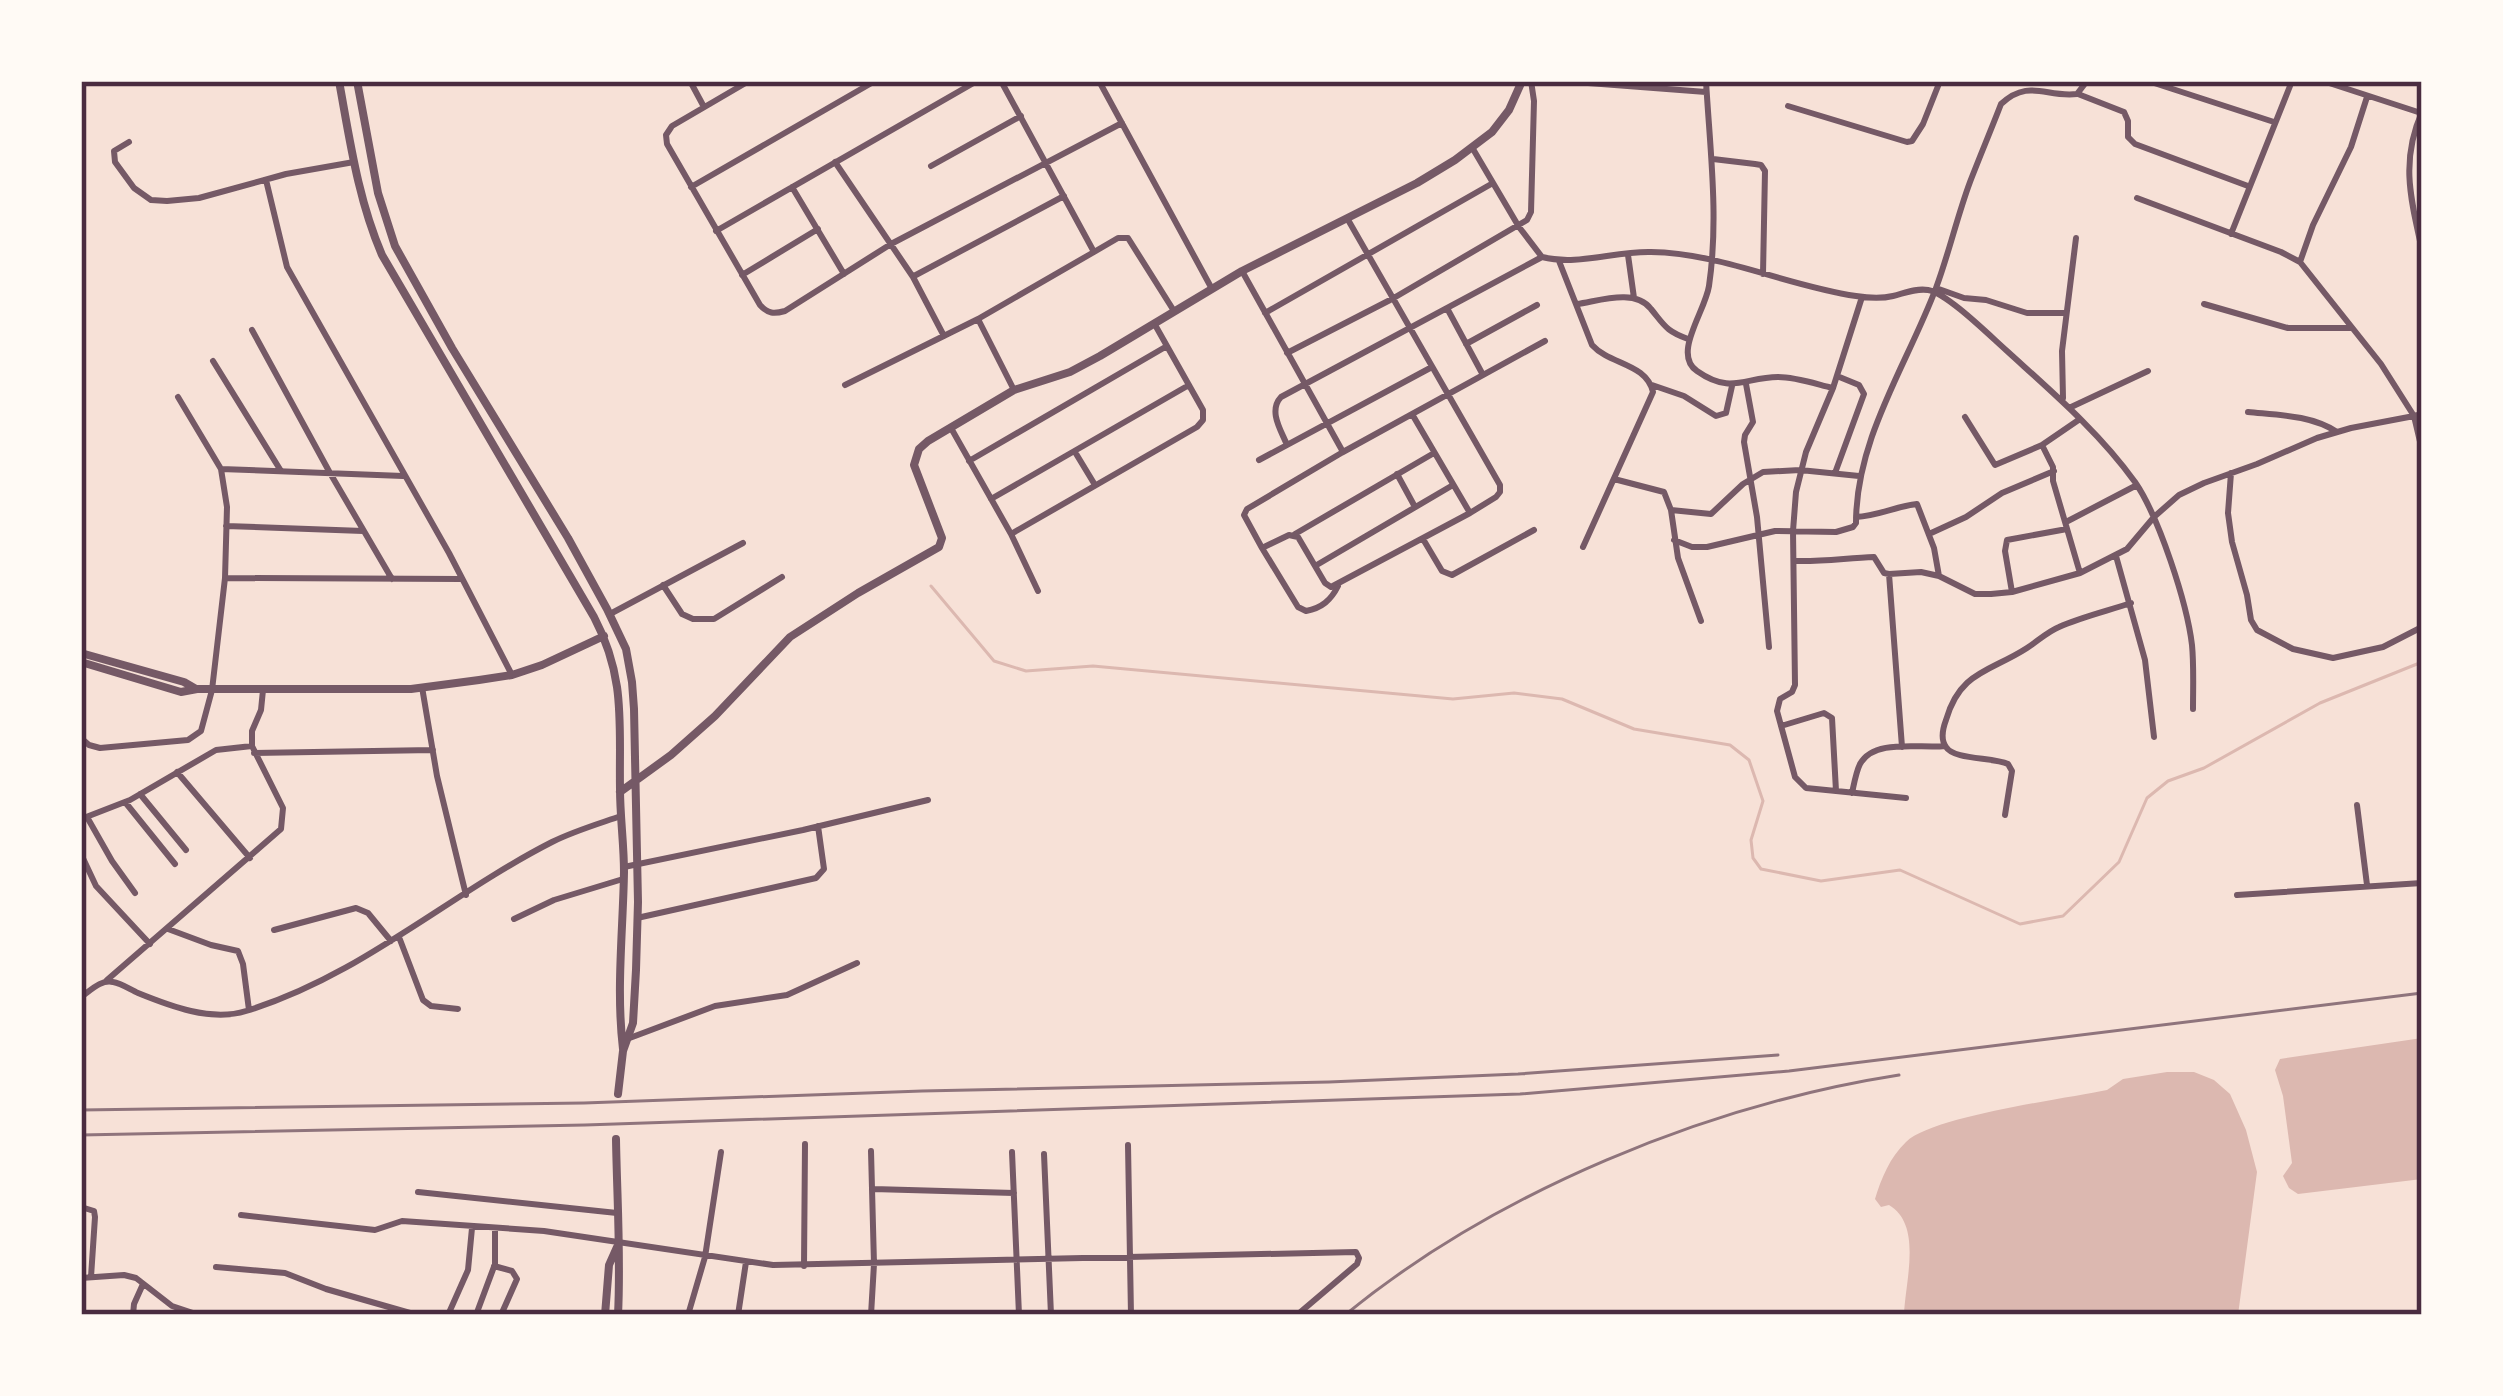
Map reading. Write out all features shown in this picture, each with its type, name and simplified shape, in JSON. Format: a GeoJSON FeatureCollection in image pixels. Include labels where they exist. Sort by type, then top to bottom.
{"type":"FeatureCollection","features":[{"type":"Feature","properties":{"kind":"street"},"geometry":{"type":"LineString","coordinates":[[339,81],[354,162],[382,255],[604,636],[615,664],[624,867],[623,1051]]}},
{"type":"Feature","properties":{"kind":"street"},"geometry":{"type":"LineString","coordinates":[[357,81],[378,193],[395,246],[568,538],[626,649],[632,682],[637,918],[633,1023],[623,1051],[618,1094]]}},
{"type":"Feature","properties":{"kind":"street"},"geometry":{"type":"LineString","coordinates":[[690,81],[704,107]]}},
{"type":"Feature","properties":{"kind":"street"},"geometry":{"type":"LineString","coordinates":[[749,81],[672,126],[666,135],[671,153],[760,305],[775,314],[891,244],[1121,123]]}},
{"type":"Feature","properties":{"kind":"street"},"geometry":{"type":"LineString","coordinates":[[691,187],[875,81]]}},
{"type":"Feature","properties":{"kind":"street"},"geometry":{"type":"LineString","coordinates":[[716,231],[976,81]]}},
{"type":"Feature","properties":{"kind":"street"},"geometry":{"type":"LineString","coordinates":[[1000,81],[1094,252]]}},
{"type":"Feature","properties":{"kind":"street"},"geometry":{"type":"LineString","coordinates":[[1099,81],[1212,289]]}},
{"type":"Feature","properties":{"kind":"street"},"geometry":{"type":"LineString","coordinates":[[620,792],[686,742],[790,638],[939,547],[942,538],[914,465],[919,449],[1014,389],[1070,372],[1242,272],[1417,183],[1492,132],[1526,81]]}},
{"type":"Feature","properties":{"kind":"street"},"geometry":{"type":"LineString","coordinates":[[1287,353],[1519,227],[1531,212],[1534,101],[1526,81]]}},
{"type":"Feature","properties":{"kind":"street"},"geometry":{"type":"LineString","coordinates":[[1562,81],[1706,92]]}},
{"type":"Feature","properties":{"kind":"street"},"geometry":{"type":"LineString","coordinates":[[1706,81],[1713,159],[1712,261],[1707,301],[1686,352],[1692,368],[1732,385],[1778,377],[1833,388]]}},
{"type":"Feature","properties":{"kind":"street"},"geometry":{"type":"LineString","coordinates":[[1788,106],[1912,142],[1940,81]]}},
{"type":"Feature","properties":{"kind":"street"},"geometry":{"type":"LineString","coordinates":[[2016,81],[2025,89]]}},
{"type":"Feature","properties":{"kind":"street"},"geometry":{"type":"LineString","coordinates":[[2077,94],[2087,81]]}},
{"type":"Feature","properties":{"kind":"street"},"geometry":{"type":"LineString","coordinates":[[2148,81],[2274,122]]}},
{"type":"Feature","properties":{"kind":"street"},"geometry":{"type":"LineString","coordinates":[[2231,234],[2292,81]]}},
{"type":"Feature","properties":{"kind":"street"},"geometry":{"type":"LineString","coordinates":[[2323,81],[2421,112],[2408,159],[2410,196],[2422,250]]}},
{"type":"Feature","properties":{"kind":"street"},"geometry":{"type":"LineString","coordinates":[[1674,540],[1706,547],[1759,534],[1846,531],[1856,523],[1859,476],[1936,290],[2001,104],[2010,95],[2025,89],[2077,94],[2124,112],[2132,142],[2248,186]]}},
{"type":"Feature","properties":{"kind":"street"},"geometry":{"type":"LineString","coordinates":[[2300,262],[2351,147],[2367,97]]}},
{"type":"Feature","properties":{"kind":"street"},"geometry":{"type":"LineString","coordinates":[[931,166],[1021,116]]}},
{"type":"Feature","properties":{"kind":"street"},"geometry":{"type":"LineString","coordinates":[[130,142],[114,151],[115,163],[134,188],[152,200],[186,200],[310,168],[354,162]]}},
{"type":"Feature","properties":{"kind":"street"},"geometry":{"type":"LineString","coordinates":[[1473,149],[1542,257],[1559,261],[1678,254],[1862,297],[1936,290],[2027,313],[2066,313]]}},
{"type":"Feature","properties":{"kind":"street"},"geometry":{"type":"LineString","coordinates":[[1713,159],[1761,165],[1765,171],[1763,274]]}},
{"type":"Feature","properties":{"kind":"street"},"geometry":{"type":"LineString","coordinates":[[836,162],[913,277],[944,336]]}},
{"type":"Feature","properties":{"kind":"street"},"geometry":{"type":"LineString","coordinates":[[266,180],[287,267],[512,675]]}},
{"type":"Feature","properties":{"kind":"street"},"geometry":{"type":"LineString","coordinates":[[1265,313],[1493,183]]}},
{"type":"Feature","properties":{"kind":"street"},"geometry":{"type":"LineString","coordinates":[[792,187],[844,274]]}},
{"type":"Feature","properties":{"kind":"street"},"geometry":{"type":"LineString","coordinates":[[913,277],[1064,196]]}},
{"type":"Feature","properties":{"kind":"street"},"geometry":{"type":"LineString","coordinates":[[2137,198],[2300,262],[2418,415],[2422,450]]}},
{"type":"Feature","properties":{"kind":"street"},"geometry":{"type":"LineString","coordinates":[[1294,534],[1325,584],[1338,586],[1501,491],[1348,218]]}},
{"type":"Feature","properties":{"kind":"street"},"geometry":{"type":"LineString","coordinates":[[742,275],[818,229]]}},
{"type":"Feature","properties":{"kind":"street"},"geometry":{"type":"LineString","coordinates":[[845,386],[978,319],[1118,238],[1128,238],[1174,311]]}},
{"type":"Feature","properties":{"kind":"street"},"geometry":{"type":"LineString","coordinates":[[2066,405],[2062,351],[2077,238]]}},
{"type":"Feature","properties":{"kind":"street"},"geometry":{"type":"LineString","coordinates":[[1628,254],[1634,298]]}},
{"type":"Feature","properties":{"kind":"street"},"geometry":{"type":"LineString","coordinates":[[1287,445],[1276,418],[1276,402],[1542,257]]}},
{"type":"Feature","properties":{"kind":"street"},"geometry":{"type":"LineString","coordinates":[[1559,261],[1596,351],[1648,379],[1653,392],[1583,548]]}},
{"type":"Feature","properties":{"kind":"street"},"geometry":{"type":"LineString","coordinates":[[1242,272],[1343,452]]}},
{"type":"Feature","properties":{"kind":"street"},"geometry":{"type":"LineString","coordinates":[[1936,290],[2066,405],[2137,485],[2154,517],[2187,618],[2193,709]]}},
{"type":"Feature","properties":{"kind":"street"},"geometry":{"type":"LineString","coordinates":[[1862,297],[1800,470],[1793,531],[1796,685],[1777,704],[1799,784],[1906,797]]}},
{"type":"Feature","properties":{"kind":"street"},"geometry":{"type":"LineString","coordinates":[[1577,304],[1641,300],[1664,328],[1689,339]]}},
{"type":"Feature","properties":{"kind":"street"},"geometry":{"type":"LineString","coordinates":[[2204,304],[2288,328],[2350,328]]}},
{"type":"Feature","properties":{"kind":"street"},"geometry":{"type":"LineString","coordinates":[[1466,344],[1537,305]]}},
{"type":"Feature","properties":{"kind":"street"},"geometry":{"type":"LineString","coordinates":[[1448,310],[1483,375]]}},
{"type":"Feature","properties":{"kind":"street"},"geometry":{"type":"LineString","coordinates":[[978,319],[1014,389]]}},
{"type":"Feature","properties":{"kind":"street"},"geometry":{"type":"LineString","coordinates":[[1010,534],[1203,420],[1203,410],[1154,323]]}},
{"type":"Feature","properties":{"kind":"street"},"geometry":{"type":"LineString","coordinates":[[252,329],[392,579]]}},
{"type":"Feature","properties":{"kind":"street"},"geometry":{"type":"LineString","coordinates":[[1338,586],[1323,604],[1306,611],[1298,607],[1244,520],[1247,508],[1545,341]]}},
{"type":"Feature","properties":{"kind":"street"},"geometry":{"type":"LineString","coordinates":[[969,461],[1167,346]]}},
{"type":"Feature","properties":{"kind":"street"},"geometry":{"type":"LineString","coordinates":[[213,361],[281,472]]}},
{"type":"Feature","properties":{"kind":"street"},"geometry":{"type":"LineString","coordinates":[[1259,460],[1432,368]]}},
{"type":"Feature","properties":{"kind":"street"},"geometry":{"type":"LineString","coordinates":[[2066,405],[2148,371]]}},
{"type":"Feature","properties":{"kind":"street"},"geometry":{"type":"LineString","coordinates":[[1835,473],[1864,394],[1858,385],[1837,376]]}},
{"type":"Feature","properties":{"kind":"street"},"geometry":{"type":"LineString","coordinates":[[1747,384],[1753,422],[1744,442],[1759,534],[1769,647]]}},
{"type":"Feature","properties":{"kind":"street"},"geometry":{"type":"LineString","coordinates":[[991,499],[1189,385]]}},
{"type":"Feature","properties":{"kind":"street"},"geometry":{"type":"LineString","coordinates":[[1652,385],[1684,396],[1716,416],[1726,412],[1732,385]]}},
{"type":"Feature","properties":{"kind":"street"},"geometry":{"type":"LineString","coordinates":[[81,738],[100,748],[196,737],[204,722],[225,578],[225,487],[221,469],[178,397]]}},
{"type":"Feature","properties":{"kind":"street"},"geometry":{"type":"LineString","coordinates":[[2248,412],[2302,418],[2337,432]]}},
{"type":"Feature","properties":{"kind":"street"},"geometry":{"type":"LineString","coordinates":[[1412,414],[1469,513]]}},
{"type":"Feature","properties":{"kind":"street"},"geometry":{"type":"LineString","coordinates":[[1794,561],[1874,556],[1884,573],[1922,572],[1976,594],[2012,592],[2080,573],[2116,556],[2179,495],[2337,432],[2418,415]]}},
{"type":"Feature","properties":{"kind":"street"},"geometry":{"type":"LineString","coordinates":[[1964,417],[1995,465],[2042,445],[2080,419]]}},
{"type":"Feature","properties":{"kind":"street"},"geometry":{"type":"LineString","coordinates":[[485,432],[498,425]]}},
{"type":"Feature","properties":{"kind":"street"},"geometry":{"type":"LineString","coordinates":[[951,428],[1038,591]]}},
{"type":"Feature","properties":{"kind":"street"},"geometry":{"type":"LineString","coordinates":[[2042,445],[2054,471],[2080,573]]}},
{"type":"Feature","properties":{"kind":"street"},"geometry":{"type":"LineString","coordinates":[[1074,451],[1095,485]]}},
{"type":"Feature","properties":{"kind":"street"},"geometry":{"type":"LineString","coordinates":[[1262,548],[1434,453]]}},
{"type":"Feature","properties":{"kind":"street"},"geometry":{"type":"LineString","coordinates":[[221,469],[404,476]]}},
{"type":"Feature","properties":{"kind":"street"},"geometry":{"type":"LineString","coordinates":[[1671,510],[1711,514],[1749,478],[1763,472],[1780,469],[1859,476]]}},
{"type":"Feature","properties":{"kind":"street"},"geometry":{"type":"LineString","coordinates":[[1929,534],[2002,493],[2054,471]]}},
{"type":"Feature","properties":{"kind":"street"},"geometry":{"type":"LineString","coordinates":[[2231,473],[2232,542],[2257,630],[2293,649],[2333,658],[2383,647],[2422,627]]}},
{"type":"Feature","properties":{"kind":"street"},"geometry":{"type":"LineString","coordinates":[[1397,474],[1415,507]]}},
{"type":"Feature","properties":{"kind":"street"},"geometry":{"type":"LineString","coordinates":[[1614,479],[1664,491],[1685,581],[1701,621]]}},
{"type":"Feature","properties":{"kind":"street"},"geometry":{"type":"LineString","coordinates":[[1315,566],[1453,484]]}},
{"type":"Feature","properties":{"kind":"street"},"geometry":{"type":"LineString","coordinates":[[2012,592],[2007,540],[2066,525],[2137,485]]}},
{"type":"Feature","properties":{"kind":"street"},"geometry":{"type":"LineString","coordinates":[[1856,517],[1917,504],[1939,576]]}},
{"type":"Feature","properties":{"kind":"street"},"geometry":{"type":"LineString","coordinates":[[226,526],[363,531]]}},
{"type":"Feature","properties":{"kind":"street"},"geometry":{"type":"LineString","coordinates":[[1423,539],[1442,572],[1453,575],[1534,530]]}},
{"type":"Feature","properties":{"kind":"street"},"geometry":{"type":"LineString","coordinates":[[610,614],[742,543]]}},
{"type":"Feature","properties":{"kind":"street"},"geometry":{"type":"LineString","coordinates":[[2116,556],[2145,660],[2154,737]]}},
{"type":"Feature","properties":{"kind":"street"},"geometry":{"type":"LineString","coordinates":[[1889,574],[1902,747]]}},
{"type":"Feature","properties":{"kind":"street"},"geometry":{"type":"LineString","coordinates":[[663,585],[682,614],[706,621],[782,577]]}},
{"type":"Feature","properties":{"kind":"street"},"geometry":{"type":"LineString","coordinates":[[225,578],[462,579]]}},
{"type":"Feature","properties":{"kind":"street"},"geometry":{"type":"LineString","coordinates":[[2005,814],[2012,771],[2008,764],[1959,755],[1945,746],[1943,727],[1957,692],[1969,679],[2061,626],[2131,604]]}},
{"type":"Feature","properties":{"kind":"street"},"geometry":{"type":"LineString","coordinates":[[81,658],[182,692],[422,687],[512,675],[604,636]]}},
{"type":"Feature","properties":{"kind":"street"},"geometry":{"type":"LineString","coordinates":[[422,687],[466,895]]}},
{"type":"Feature","properties":{"kind":"street"},"geometry":{"type":"LineString","coordinates":[[81,997],[168,929],[281,829],[284,819],[279,797],[253,750],[252,731],[263,690]]}},
{"type":"Feature","properties":{"kind":"street"},"geometry":{"type":"LineString","coordinates":[[1780,726],[1824,713],[1832,718],[1836,791]]}},
{"type":"Feature","properties":{"kind":"street"},"geometry":{"type":"LineString","coordinates":[[1852,793],[1863,759],[1882,748],[1945,746]]}},
{"type":"Feature","properties":{"kind":"street"},"geometry":{"type":"LineString","coordinates":[[135,893],[84,818],[140,794],[215,750],[433,750]]}},
{"type":"Feature","properties":{"kind":"street"},"geometry":{"type":"LineString","coordinates":[[177,772],[250,858]]}},
{"type":"Feature","properties":{"kind":"street"},"geometry":{"type":"LineString","coordinates":[[140,794],[186,850]]}},
{"type":"Feature","properties":{"kind":"street"},"geometry":{"type":"LineString","coordinates":[[624,867],[928,800]]}},
{"type":"Feature","properties":{"kind":"street"},"geometry":{"type":"LineString","coordinates":[[124,802],[175,865]]}},
{"type":"Feature","properties":{"kind":"street"},"geometry":{"type":"LineString","coordinates":[[2357,805],[2367,886]]}},
{"type":"Feature","properties":{"kind":"street"},"geometry":{"type":"LineString","coordinates":[[106,981],[199,1012],[249,1010],[301,989],[395,939],[552,842],[621,816]]}},
{"type":"Feature","properties":{"kind":"street"},"geometry":{"type":"LineString","coordinates":[[637,918],[816,878],[824,869],[818,826]]}},
{"type":"Feature","properties":{"kind":"street"},"geometry":{"type":"LineString","coordinates":[[81,854],[96,886],[149,944]]}},
{"type":"Feature","properties":{"kind":"street"},"geometry":{"type":"LineString","coordinates":[[514,919],[554,900],[623,879]]}},
{"type":"Feature","properties":{"kind":"street"},"geometry":{"type":"LineString","coordinates":[[2237,895],[2422,883]]}},
{"type":"Feature","properties":{"kind":"street"},"geometry":{"type":"LineString","coordinates":[[274,930],[356,908],[368,913],[395,939],[427,1005],[458,1009]]}},
{"type":"Feature","properties":{"kind":"street"},"geometry":{"type":"LineString","coordinates":[[168,929],[238,951],[249,1010]]}},
{"type":"Feature","properties":{"kind":"street"},"geometry":{"type":"LineString","coordinates":[[627,1039],[715,1006],[787,995],[857,963]]}},
{"type":"Feature","properties":{"kind":"street"},"geometry":{"type":"LineString","coordinates":[[616,1139],[618,1315]]}},
{"type":"Feature","properties":{"kind":"street"},"geometry":{"type":"LineString","coordinates":[[804,1266],[805,1144]]}},
{"type":"Feature","properties":{"kind":"street"},"geometry":{"type":"LineString","coordinates":[[1128,1145],[1131,1315]]}},
{"type":"Feature","properties":{"kind":"street"},"geometry":{"type":"LineString","coordinates":[[871,1151],[871,1315]]}},
{"type":"Feature","properties":{"kind":"street"},"geometry":{"type":"LineString","coordinates":[[688,1315],[705,1257],[721,1152]]}},
{"type":"Feature","properties":{"kind":"street"},"geometry":{"type":"LineString","coordinates":[[1012,1152],[1019,1315]]}},
{"type":"Feature","properties":{"kind":"street"},"geometry":{"type":"LineString","coordinates":[[1044,1154],[1051,1315]]}},
{"type":"Feature","properties":{"kind":"street"},"geometry":{"type":"LineString","coordinates":[[872,1189],[1013,1193]]}},
{"type":"Feature","properties":{"kind":"street"},"geometry":{"type":"LineString","coordinates":[[418,1192],[617,1214]]}},
{"type":"Feature","properties":{"kind":"street"},"geometry":{"type":"LineString","coordinates":[[81,1207],[94,1211],[95,1217],[91,1277]]}},
{"type":"Feature","properties":{"kind":"street"},"geometry":{"type":"LineString","coordinates":[[241,1215],[375,1231],[402,1221],[544,1231],[705,1257],[804,1266],[1356,1252],[1358,1264],[1298,1315]]}},
{"type":"Feature","properties":{"kind":"street"},"geometry":{"type":"LineString","coordinates":[[450,1314],[468,1270],[472,1228]]}},
{"type":"Feature","properties":{"kind":"street"},"geometry":{"type":"LineString","coordinates":[[476,1315],[494,1266],[495,1229]]}},
{"type":"Feature","properties":{"kind":"street"},"geometry":{"type":"LineString","coordinates":[[605,1315],[608,1265],[618,1243]]}},
{"type":"Feature","properties":{"kind":"street"},"geometry":{"type":"LineString","coordinates":[[737,1315],[746,1262]]}},
{"type":"Feature","properties":{"kind":"street"},"geometry":{"type":"LineString","coordinates":[[494,1266],[512,1271],[517,1279],[502,1315]]}},
{"type":"Feature","properties":{"kind":"street"},"geometry":{"type":"LineString","coordinates":[[216,1267],[285,1273],[418,1315]]}},
{"type":"Feature","properties":{"kind":"street"},"geometry":{"type":"LineString","coordinates":[[81,1278],[136,1278],[172,1306],[199,1315]]}},
{"type":"Feature","properties":{"kind":"street"},"geometry":{"type":"LineString","coordinates":[[133,1315],[143,1284]]}},
{"type":"Feature","properties":{"kind":"shaded area"},"geometry":{"type":"Polygon","coordinates":[[[2422,1038],[2422,1179],[2298,1194],[2289,1188],[2283,1176],[2292,1163],[2275,1070],[2280,1059],[2422,1038]]]}},
{"type":"Feature","properties":{"kind":"shaded area"},"geometry":{"type":"Polygon","coordinates":[[[2194,1072],[2214,1080],[2230,1094],[2246,1130],[2257,1172],[2238,1315],[1904,1315],[1910,1255],[1906,1226],[1889,1205],[1881,1207],[1875,1199],[1895,1154],[1906,1142],[1970,1116],[2107,1090],[2123,1079],[2194,1072]]]}},
{"type":"Feature","properties":{"kind":"waterway"},"geometry":{"type":"LineString","coordinates":[[931,586],[994,661],[1026,671],[1093,666],[1453,699],[1514,693],[1562,699],[1634,729],[1730,745],[1749,760],[1763,801],[1751,840],[1753,858],[1761,869],[1821,881],[1900,870],[2020,924],[2063,916],[2119,862],[2147,798],[2168,781],[2204,768],[2320,703],[2422,662]]}},
{"type":"Feature","properties":{"kind":"railway"},"geometry":{"type":"LineString","coordinates":[[81,1135],[585,1125],[1520,1094],[1789,1071],[2422,993]]}},
{"type":"Feature","properties":{"kind":"railway"},"geometry":{"type":"LineString","coordinates":[[81,1110],[584,1103],[1329,1082],[1778,1055]]}},
{"type":"Feature","properties":{"kind":"railway"},"geometry":{"type":"LineString","coordinates":[[1345,1315],[1468,1230],[1606,1160],[1753,1108],[1899,1075]]}}]}
